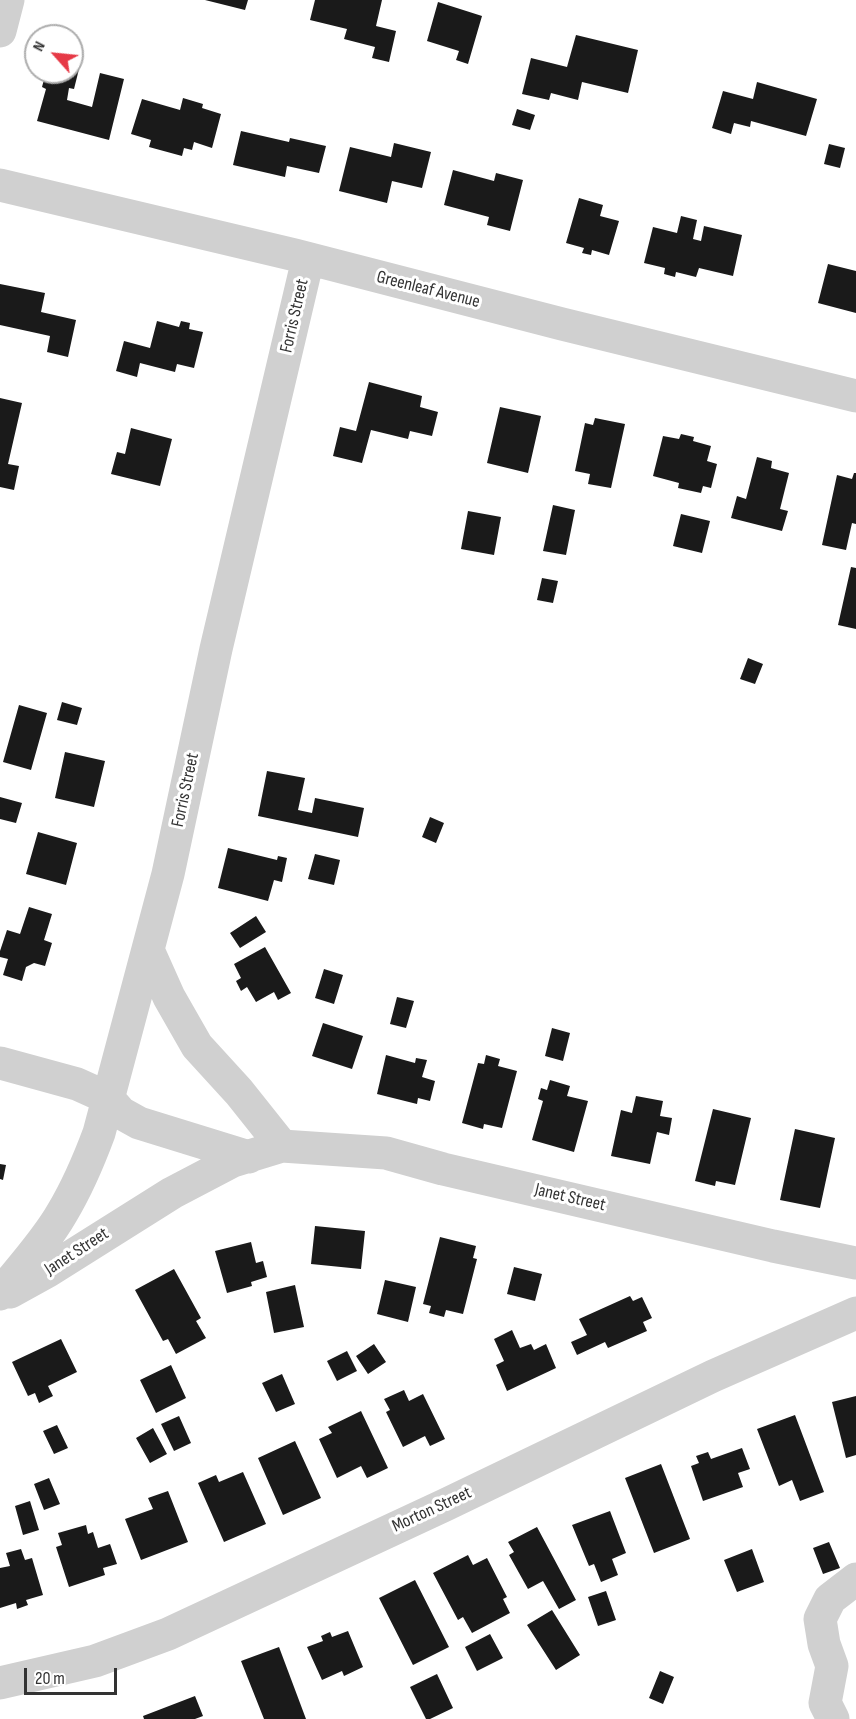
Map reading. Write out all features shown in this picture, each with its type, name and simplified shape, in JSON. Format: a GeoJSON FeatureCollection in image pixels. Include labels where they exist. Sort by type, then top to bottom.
{"type":"FeatureCollection","features":[{"type":"Feature","properties":{"kind":"street"},"geometry":{"type":"LineString","coordinates":[[0,31],[8,0]]}},
{"type":"Feature","properties":{"kind":"street","name":"Greenleaf Avenue"},"geometry":{"type":"LineString","coordinates":[[0,185],[308,259],[856,396]]}},
{"type":"Feature","properties":{"kind":"street","name":"Forris Street"},"geometry":{"type":"LineString","coordinates":[[0,1296],[63,1212],[89,1161],[99,1133],[168,874],[216,649],[308,259]]}},
{"type":"Feature","properties":{"kind":"street"},"geometry":{"type":"LineString","coordinates":[[148,950],[169,997],[197,1046],[239,1092],[282,1146]]}},
{"type":"Feature","properties":{"kind":"street"},"geometry":{"type":"LineString","coordinates":[[0,1063],[77,1084],[108,1098],[121,1113],[139,1123],[249,1156]]}},
{"type":"Feature","properties":{"kind":"street","name":"Janet Street"},"geometry":{"type":"LineString","coordinates":[[0,1296],[48,1271],[172,1193],[225,1166],[282,1146],[386,1153],[773,1246],[856,1263]]}},
{"type":"Feature","properties":{"kind":"street","name":"Morton Street"},"geometry":{"type":"LineString","coordinates":[[0,1683],[95,1661],[168,1634],[445,1505],[713,1376],[856,1313]]}},
{"type":"Feature","properties":{"kind":"street"},"geometry":{"type":"LineString","coordinates":[[833,1719],[825,1703],[832,1666],[824,1644],[820,1619],[830,1599],[856,1579]]}},
{"type":"Feature","properties":{"kind":"building"},"geometry":{"type":"Polygon","coordinates":[[[205,0],[248,0],[245,10],[205,0]]]}},
{"type":"Feature","properties":{"kind":"building"},"geometry":{"type":"Polygon","coordinates":[[[315,0],[382,0],[376,26],[396,31],[389,62],[372,58],[375,47],[344,39],[347,29],[310,20],[315,0]]]}},
{"type":"Feature","properties":{"kind":"building"},"geometry":{"type":"Polygon","coordinates":[[[438,2],[482,16],[468,64],[456,60],[459,51],[427,41],[438,2]]]}},
{"type":"Feature","properties":{"kind":"building"},"geometry":{"type":"Polygon","coordinates":[[[576,35],[638,50],[628,93],[582,82],[578,100],[551,93],[549,100],[522,94],[531,58],[567,67],[576,35]]]}},
{"type":"Feature","properties":{"kind":"building"},"geometry":{"type":"Polygon","coordinates":[[[100,73],[124,79],[109,140],[37,121],[46,89],[42,87],[43,84],[75,84],[74,89],[69,88],[67,100],[92,107],[100,73]]]}},
{"type":"Feature","properties":{"kind":"building"},"geometry":{"type":"Polygon","coordinates":[[[757,82],[817,99],[806,136],[751,121],[750,127],[734,123],[731,134],[712,128],[723,91],[753,99],[757,82]]]}},
{"type":"Feature","properties":{"kind":"building"},"geometry":{"type":"Polygon","coordinates":[[[183,98],[203,104],[202,108],[221,114],[212,148],[194,142],[192,150],[184,148],[182,156],[149,147],[151,140],[131,134],[142,99],[180,110],[183,98]]]}},
{"type":"Feature","properties":{"kind":"building"},"geometry":{"type":"Polygon","coordinates":[[[517,109],[535,115],[530,130],[512,125],[517,109]]]}},
{"type":"Feature","properties":{"kind":"building"},"geometry":{"type":"Polygon","coordinates":[[[241,131],[289,142],[290,138],[326,146],[319,173],[287,166],[285,177],[233,165],[241,131]]]}},
{"type":"Feature","properties":{"kind":"building"},"geometry":{"type":"Polygon","coordinates":[[[394,143],[431,152],[422,188],[392,181],[387,203],[339,191],[350,147],[391,157],[394,143]]]}},
{"type":"Feature","properties":{"kind":"building"},"geometry":{"type":"Polygon","coordinates":[[[829,144],[845,148],[840,168],[824,164],[829,144]]]}},
{"type":"Feature","properties":{"kind":"building"},"geometry":{"type":"Polygon","coordinates":[[[453,170],[494,181],[496,173],[523,180],[510,231],[487,225],[489,217],[444,205],[453,170]]]}},
{"type":"Feature","properties":{"kind":"building"},"geometry":{"type":"Polygon","coordinates":[[[579,198],[603,205],[600,216],[619,221],[609,255],[592,250],[591,255],[582,253],[584,248],[566,243],[579,198]]]}},
{"type":"Feature","properties":{"kind":"building"},"geometry":{"type":"Polygon","coordinates":[[[681,216],[697,220],[693,239],[701,241],[704,226],[742,235],[733,276],[699,268],[696,277],[676,272],[675,277],[664,274],[665,268],[644,263],[653,227],[677,233],[681,216]]]}},
{"type":"Feature","properties":{"kind":"building"},"geometry":{"type":"Polygon","coordinates":[[[828,264],[856,271],[856,313],[818,303],[828,264]]]}},
{"type":"Feature","properties":{"kind":"building"},"geometry":{"type":"Polygon","coordinates":[[[0,284],[45,293],[41,312],[76,320],[68,357],[47,352],[50,336],[0,325],[0,284]]]}},
{"type":"Feature","properties":{"kind":"building"},"geometry":{"type":"Polygon","coordinates":[[[157,321],[179,327],[181,321],[190,323],[189,329],[203,332],[194,368],[177,364],[175,372],[140,363],[137,377],[116,371],[124,341],[150,348],[157,321]]]}},
{"type":"Feature","properties":{"kind":"building"},"geometry":{"type":"Polygon","coordinates":[[[369,382],[422,396],[420,407],[438,412],[432,436],[410,431],[408,439],[371,430],[362,463],[333,456],[340,427],[356,431],[369,382]]]}},
{"type":"Feature","properties":{"kind":"building"},"geometry":{"type":"Polygon","coordinates":[[[0,398],[22,403],[8,464],[19,466],[14,490],[0,487],[0,398]]]}},
{"type":"Feature","properties":{"kind":"building"},"geometry":{"type":"Polygon","coordinates":[[[500,407],[541,416],[528,473],[487,463],[500,407]]]}},
{"type":"Feature","properties":{"kind":"building"},"geometry":{"type":"Polygon","coordinates":[[[595,418],[625,424],[611,488],[588,484],[590,474],[575,471],[585,423],[593,425],[595,418]]]}},
{"type":"Feature","properties":{"kind":"building"},"geometry":{"type":"Polygon","coordinates":[[[131,428],[172,439],[160,486],[111,474],[117,452],[125,454],[131,428]]]}},
{"type":"Feature","properties":{"kind":"building"},"geometry":{"type":"Polygon","coordinates":[[[681,434],[694,437],[693,441],[711,446],[707,461],[717,464],[711,488],[703,486],[701,493],[678,488],[679,483],[653,476],[663,436],[679,439],[681,434]]]}},
{"type":"Feature","properties":{"kind":"building"},"geometry":{"type":"Polygon","coordinates":[[[757,457],[772,461],[771,468],[789,473],[780,509],[788,511],[782,531],[731,518],[737,496],[746,499],[757,457]]]}},
{"type":"Feature","properties":{"kind":"building"},"geometry":{"type":"Polygon","coordinates":[[[856,473],[856,524],[852,523],[846,550],[822,545],[837,475],[852,479],[856,473]]]}},
{"type":"Feature","properties":{"kind":"building"},"geometry":{"type":"Polygon","coordinates":[[[553,505],[575,510],[566,555],[543,551],[553,505]]]}},
{"type":"Feature","properties":{"kind":"building"},"geometry":{"type":"Polygon","coordinates":[[[468,511],[501,517],[494,555],[461,549],[468,511]]]}},
{"type":"Feature","properties":{"kind":"building"},"geometry":{"type":"Polygon","coordinates":[[[681,514],[710,521],[702,553],[673,546],[681,514]]]}},
{"type":"Feature","properties":{"kind":"building"},"geometry":{"type":"Polygon","coordinates":[[[851,567],[856,568],[856,629],[838,625],[851,567]]]}},
{"type":"Feature","properties":{"kind":"building"},"geometry":{"type":"Polygon","coordinates":[[[542,578],[558,581],[553,603],[537,600],[542,578]]]}},
{"type":"Feature","properties":{"kind":"building"},"geometry":{"type":"Polygon","coordinates":[[[748,658],[763,664],[755,684],[740,679],[748,658]]]}},
{"type":"Feature","properties":{"kind":"building"},"geometry":{"type":"Polygon","coordinates":[[[62,702],[82,708],[77,725],[57,720],[62,702]]]}},
{"type":"Feature","properties":{"kind":"building"},"geometry":{"type":"Polygon","coordinates":[[[19,705],[47,713],[31,770],[3,762],[19,705]]]}},
{"type":"Feature","properties":{"kind":"building"},"geometry":{"type":"Polygon","coordinates":[[[65,752],[105,761],[94,807],[55,798],[65,752]]]}},
{"type":"Feature","properties":{"kind":"building"},"geometry":{"type":"Polygon","coordinates":[[[267,771],[305,778],[298,810],[312,813],[315,798],[364,808],[358,837],[258,816],[267,771]]]}},
{"type":"Feature","properties":{"kind":"building"},"geometry":{"type":"Polygon","coordinates":[[[0,797],[22,803],[16,823],[0,819],[0,797]]]}},
{"type":"Feature","properties":{"kind":"building"},"geometry":{"type":"Polygon","coordinates":[[[430,817],[444,823],[436,843],[422,837],[430,817]]]}},
{"type":"Feature","properties":{"kind":"building"},"geometry":{"type":"Polygon","coordinates":[[[38,832],[77,843],[66,885],[26,874],[38,832]]]}},
{"type":"Feature","properties":{"kind":"building"},"geometry":{"type":"Polygon","coordinates":[[[228,848],[277,860],[278,856],[287,858],[282,882],[274,880],[268,901],[218,888],[228,848]]]}},
{"type":"Feature","properties":{"kind":"building"},"geometry":{"type":"Polygon","coordinates":[[[315,854],[340,860],[334,885],[308,879],[315,854]]]}},
{"type":"Feature","properties":{"kind":"building"},"geometry":{"type":"Polygon","coordinates":[[[29,907],[52,914],[44,940],[52,943],[45,966],[34,963],[26,967],[22,981],[3,975],[8,959],[0,957],[0,951],[7,930],[20,934],[29,907]]]}},
{"type":"Feature","properties":{"kind":"building"},"geometry":{"type":"Polygon","coordinates":[[[256,916],[266,932],[240,948],[230,933],[256,916]]]}},
{"type":"Feature","properties":{"kind":"building"},"geometry":{"type":"Polygon","coordinates":[[[265,947],[291,993],[278,1000],[274,992],[256,1002],[247,987],[241,991],[236,981],[241,978],[234,964],[265,947]]]}},
{"type":"Feature","properties":{"kind":"building"},"geometry":{"type":"Polygon","coordinates":[[[324,969],[343,975],[334,1004],[315,998],[324,969]]]}},
{"type":"Feature","properties":{"kind":"building"},"geometry":{"type":"Polygon","coordinates":[[[397,997],[414,1001],[406,1028],[390,1024],[397,997]]]}},
{"type":"Feature","properties":{"kind":"building"},"geometry":{"type":"Polygon","coordinates":[[[323,1023],[363,1036],[352,1069],[312,1056],[323,1023]]]}},
{"type":"Feature","properties":{"kind":"building"},"geometry":{"type":"Polygon","coordinates":[[[552,1028],[570,1033],[563,1061],[545,1056],[552,1028]]]}},
{"type":"Feature","properties":{"kind":"building"},"geometry":{"type":"Polygon","coordinates":[[[386,1055],[415,1063],[416,1058],[427,1060],[422,1077],[435,1081],[430,1101],[418,1098],[417,1104],[377,1094],[386,1055]]]}},
{"type":"Feature","properties":{"kind":"building"},"geometry":{"type":"Polygon","coordinates":[[[486,1055],[500,1059],[498,1066],[517,1071],[502,1128],[484,1124],[483,1129],[462,1123],[478,1063],[484,1064],[486,1055]]]}},
{"type":"Feature","properties":{"kind":"building"},"geometry":{"type":"Polygon","coordinates":[[[550,1080],[570,1086],[567,1096],[588,1101],[574,1152],[532,1140],[543,1101],[538,1099],[541,1088],[547,1090],[550,1080]]]}},
{"type":"Feature","properties":{"kind":"building"},"geometry":{"type":"Polygon","coordinates":[[[636,1096],[663,1101],[660,1116],[672,1118],[669,1135],[657,1132],[650,1164],[611,1156],[621,1110],[632,1113],[636,1096]]]}},
{"type":"Feature","properties":{"kind":"building"},"geometry":{"type":"Polygon","coordinates":[[[713,1109],[751,1118],[735,1185],[716,1181],[715,1186],[695,1181],[713,1109]]]}},
{"type":"Feature","properties":{"kind":"building"},"geometry":{"type":"Polygon","coordinates":[[[795,1129],[835,1138],[820,1208],[780,1200],[795,1129]]]}},
{"type":"Feature","properties":{"kind":"building"},"geometry":{"type":"Polygon","coordinates":[[[0,1164],[6,1165],[3,1180],[0,1179],[0,1164]]]}},
{"type":"Feature","properties":{"kind":"building"},"geometry":{"type":"Polygon","coordinates":[[[315,1226],[365,1231],[361,1269],[311,1264],[315,1226]]]}},
{"type":"Feature","properties":{"kind":"building"},"geometry":{"type":"Polygon","coordinates":[[[440,1237],[476,1246],[473,1258],[477,1259],[463,1314],[446,1310],[444,1317],[429,1313],[431,1306],[423,1304],[440,1237]]]}},
{"type":"Feature","properties":{"kind":"building"},"geometry":{"type":"Polygon","coordinates":[[[251,1242],[256,1263],[263,1261],[267,1277],[251,1282],[252,1286],[227,1293],[215,1251],[251,1242]]]}},
{"type":"Feature","properties":{"kind":"building"},"geometry":{"type":"Polygon","coordinates":[[[514,1267],[542,1274],[535,1301],[507,1294],[514,1267]]]}},
{"type":"Feature","properties":{"kind":"building"},"geometry":{"type":"Polygon","coordinates":[[[174,1269],[201,1318],[196,1321],[206,1338],[176,1354],[168,1339],[163,1341],[135,1290],[174,1269]]]}},
{"type":"Feature","properties":{"kind":"building"},"geometry":{"type":"Polygon","coordinates":[[[385,1280],[416,1287],[408,1322],[377,1314],[385,1280]]]}},
{"type":"Feature","properties":{"kind":"building"},"geometry":{"type":"Polygon","coordinates":[[[295,1285],[304,1327],[274,1333],[266,1292],[295,1285]]]}},
{"type":"Feature","properties":{"kind":"building"},"geometry":{"type":"Polygon","coordinates":[[[630,1296],[633,1301],[642,1297],[652,1318],[643,1322],[647,1331],[608,1348],[605,1342],[577,1355],[571,1342],[587,1335],[579,1319],[630,1296]]]}},
{"type":"Feature","properties":{"kind":"building"},"geometry":{"type":"Polygon","coordinates":[[[512,1330],[520,1348],[531,1344],[534,1350],[546,1344],[556,1368],[507,1391],[496,1365],[504,1361],[494,1339],[512,1330]]]}},
{"type":"Feature","properties":{"kind":"building"},"geometry":{"type":"Polygon","coordinates":[[[61,1339],[77,1372],[48,1386],[53,1396],[39,1403],[35,1393],[28,1396],[12,1362],[61,1339]]]}},
{"type":"Feature","properties":{"kind":"building"},"geometry":{"type":"Polygon","coordinates":[[[374,1344],[386,1362],[368,1374],[356,1356],[374,1344]]]}},
{"type":"Feature","properties":{"kind":"building"},"geometry":{"type":"Polygon","coordinates":[[[347,1351],[357,1371],[337,1381],[327,1361],[347,1351]]]}},
{"type":"Feature","properties":{"kind":"building"},"geometry":{"type":"Polygon","coordinates":[[[171,1365],[186,1398],[156,1413],[140,1380],[171,1365]]]}},
{"type":"Feature","properties":{"kind":"building"},"geometry":{"type":"Polygon","coordinates":[[[282,1374],[295,1404],[276,1412],[262,1383],[282,1374]]]}},
{"type":"Feature","properties":{"kind":"building"},"geometry":{"type":"Polygon","coordinates":[[[404,1390],[409,1401],[423,1394],[445,1439],[430,1446],[425,1436],[403,1447],[386,1412],[390,1410],[384,1399],[404,1390]]]}},
{"type":"Feature","properties":{"kind":"building"},"geometry":{"type":"Polygon","coordinates":[[[856,1396],[856,1455],[846,1458],[832,1402],[856,1396]]]}},
{"type":"Feature","properties":{"kind":"building"},"geometry":{"type":"Polygon","coordinates":[[[361,1411],[388,1468],[367,1478],[361,1466],[337,1478],[319,1439],[332,1433],[328,1427],[361,1411]]]}},
{"type":"Feature","properties":{"kind":"building"},"geometry":{"type":"Polygon","coordinates":[[[795,1415],[824,1492],[800,1501],[792,1480],[779,1486],[757,1429],[795,1415]]]}},
{"type":"Feature","properties":{"kind":"building"},"geometry":{"type":"Polygon","coordinates":[[[179,1416],[191,1443],[174,1451],[161,1424],[179,1416]]]}},
{"type":"Feature","properties":{"kind":"building"},"geometry":{"type":"Polygon","coordinates":[[[57,1425],[68,1448],[54,1454],[43,1431],[57,1425]]]}},
{"type":"Feature","properties":{"kind":"building"},"geometry":{"type":"Polygon","coordinates":[[[153,1428],[167,1454],[150,1463],[136,1438],[153,1428]]]}},
{"type":"Feature","properties":{"kind":"building"},"geometry":{"type":"Polygon","coordinates":[[[295,1441],[321,1498],[283,1515],[258,1458],[295,1441]]]}},
{"type":"Feature","properties":{"kind":"building"},"geometry":{"type":"Polygon","coordinates":[[[742,1448],[750,1469],[738,1473],[743,1487],[703,1501],[691,1466],[699,1463],[696,1456],[708,1452],[711,1459],[742,1448]]]}},
{"type":"Feature","properties":{"kind":"building"},"geometry":{"type":"Polygon","coordinates":[[[661,1464],[690,1539],[654,1553],[625,1478],[661,1464]]]}},
{"type":"Feature","properties":{"kind":"building"},"geometry":{"type":"Polygon","coordinates":[[[243,1472],[266,1524],[224,1542],[198,1483],[216,1475],[219,1482],[243,1472]]]}},
{"type":"Feature","properties":{"kind":"building"},"geometry":{"type":"Polygon","coordinates":[[[49,1478],[60,1504],[44,1510],[34,1484],[49,1478]]]}},
{"type":"Feature","properties":{"kind":"building"},"geometry":{"type":"Polygon","coordinates":[[[168,1491],[188,1542],[141,1560],[125,1519],[153,1509],[148,1498],[168,1491]]]}},
{"type":"Feature","properties":{"kind":"building"},"geometry":{"type":"Polygon","coordinates":[[[30,1501],[39,1530],[23,1535],[15,1506],[30,1501]]]}},
{"type":"Feature","properties":{"kind":"building"},"geometry":{"type":"Polygon","coordinates":[[[610,1511],[626,1553],[612,1559],[618,1575],[601,1582],[594,1564],[589,1566],[572,1525],[610,1511]]]}},
{"type":"Feature","properties":{"kind":"building"},"geometry":{"type":"Polygon","coordinates":[[[86,1525],[88,1534],[93,1532],[98,1548],[110,1544],[117,1564],[103,1568],[105,1575],[69,1587],[56,1547],[62,1545],[58,1533],[86,1525]]]}},
{"type":"Feature","properties":{"kind":"building"},"geometry":{"type":"Polygon","coordinates":[[[537,1527],[576,1600],[559,1609],[543,1581],[528,1589],[509,1555],[514,1552],[508,1542],[537,1527]]]}},
{"type":"Feature","properties":{"kind":"building"},"geometry":{"type":"Polygon","coordinates":[[[829,1542],[840,1568],[823,1574],[813,1548],[829,1542]]]}},
{"type":"Feature","properties":{"kind":"building"},"geometry":{"type":"Polygon","coordinates":[[[21,1549],[25,1560],[32,1558],[43,1595],[26,1600],[28,1605],[17,1609],[16,1603],[0,1608],[0,1568],[10,1566],[6,1553],[21,1549]]]}},
{"type":"Feature","properties":{"kind":"building"},"geometry":{"type":"Polygon","coordinates":[[[752,1549],[764,1582],[737,1592],[724,1560],[752,1549]]]}},
{"type":"Feature","properties":{"kind":"building"},"geometry":{"type":"Polygon","coordinates":[[[468,1555],[473,1565],[487,1558],[507,1597],[503,1599],[510,1613],[472,1633],[463,1617],[458,1620],[433,1573],[468,1555]]]}},
{"type":"Feature","properties":{"kind":"building"},"geometry":{"type":"Polygon","coordinates":[[[415,1580],[449,1647],[413,1665],[379,1598],[415,1580]]]}},
{"type":"Feature","properties":{"kind":"building"},"geometry":{"type":"Polygon","coordinates":[[[606,1591],[616,1620],[598,1626],[588,1597],[606,1591]]]}},
{"type":"Feature","properties":{"kind":"building"},"geometry":{"type":"Polygon","coordinates":[[[552,1610],[580,1655],[556,1670],[527,1625],[552,1610]]]}},
{"type":"Feature","properties":{"kind":"building"},"geometry":{"type":"Polygon","coordinates":[[[348,1631],[363,1667],[344,1676],[342,1671],[322,1680],[307,1647],[323,1641],[321,1636],[330,1632],[332,1637],[348,1631]]]}},
{"type":"Feature","properties":{"kind":"building"},"geometry":{"type":"Polygon","coordinates":[[[490,1634],[503,1658],[477,1671],[465,1647],[490,1634]]]}},
{"type":"Feature","properties":{"kind":"building"},"geometry":{"type":"Polygon","coordinates":[[[279,1647],[306,1719],[264,1719],[241,1661],[279,1647]]]}},
{"type":"Feature","properties":{"kind":"building"},"geometry":{"type":"Polygon","coordinates":[[[660,1671],[674,1677],[663,1704],[649,1698],[660,1671]]]}},
{"type":"Feature","properties":{"kind":"building"},"geometry":{"type":"Polygon","coordinates":[[[437,1674],[453,1708],[426,1719],[410,1687],[437,1674]]]}},
{"type":"Feature","properties":{"kind":"building"},"geometry":{"type":"Polygon","coordinates":[[[195,1696],[203,1716],[195,1719],[144,1719],[143,1716],[195,1696]]]}}]}
